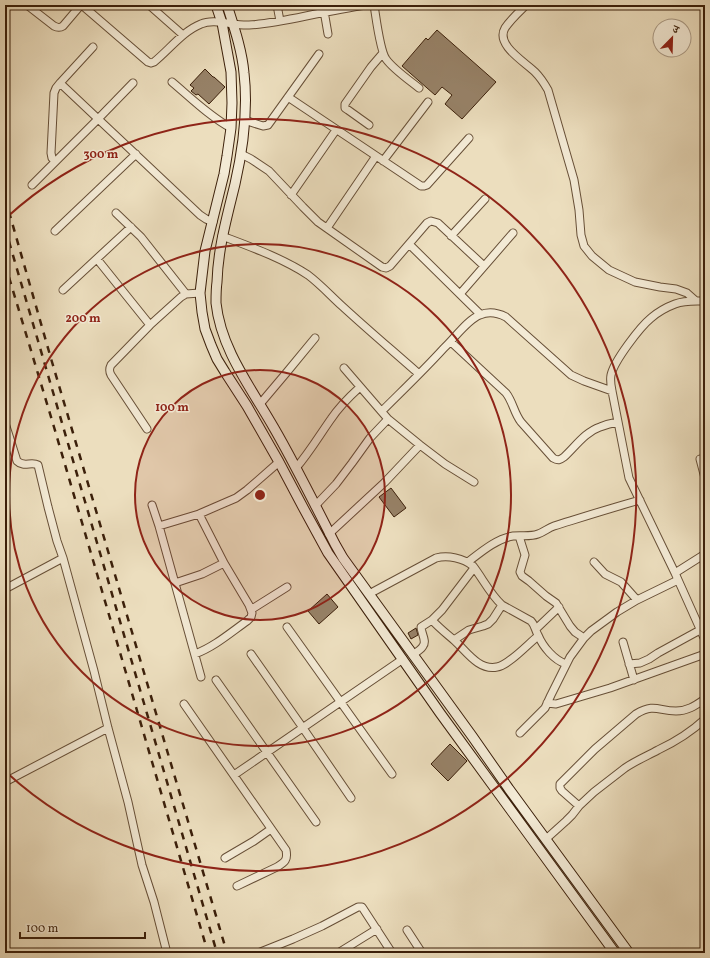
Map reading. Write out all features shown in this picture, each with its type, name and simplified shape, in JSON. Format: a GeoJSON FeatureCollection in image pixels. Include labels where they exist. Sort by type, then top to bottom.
{"type":"FeatureCollection","features":[{"type":"Feature","properties":{"kind":"main road"},"geometry":{"type":"LineString","coordinates":[[216,5],[222,23],[231,72],[231,128],[224,174],[205,252],[201,276],[200,294],[202,312],[205,329],[211,345],[279,462],[328,553],[440,713],[616,953]]}},
{"type":"Feature","properties":{"kind":"main road"},"geometry":{"type":"LineString","coordinates":[[228,5],[242,57],[246,91],[241,154],[222,236],[217,271],[216,301],[218,315],[229,349],[296,468],[343,558],[629,953]]}},
{"type":"Feature","properties":{"kind":"main road"},"geometry":{"type":"LineString","coordinates":[[395,648],[404,643]]}},
{"type":"Feature","properties":{"kind":"street"},"geometry":{"type":"LineString","coordinates":[[27,5],[57,28],[63,26],[80,6],[88,6],[148,62],[151,63],[158,59],[183,35],[202,23],[207,22],[250,25],[280,21],[324,9],[366,5]]}},
{"type":"Feature","properties":{"kind":"street"},"geometry":{"type":"LineString","coordinates":[[277,5],[280,21]]}},
{"type":"Feature","properties":{"kind":"street"},"geometry":{"type":"LineString","coordinates":[[374,5],[385,58],[419,88]]}},
{"type":"Feature","properties":{"kind":"street"},"geometry":{"type":"LineString","coordinates":[[526,5],[505,28],[503,35],[505,44],[536,73],[548,90],[574,180],[581,235],[584,246],[592,256],[610,270],[635,282],[687,293],[696,301]]}},
{"type":"Feature","properties":{"kind":"street"},"geometry":{"type":"LineString","coordinates":[[150,6],[183,35]]}},
{"type":"Feature","properties":{"kind":"street"},"geometry":{"type":"LineString","coordinates":[[324,9],[328,34]]}},
{"type":"Feature","properties":{"kind":"street"},"geometry":{"type":"LineString","coordinates":[[55,162],[51,153],[54,94],[60,83],[93,46]]}},
{"type":"Feature","properties":{"kind":"street"},"geometry":{"type":"LineString","coordinates":[[369,125],[345,108],[345,104],[371,67],[383,53]]}},
{"type":"Feature","properties":{"kind":"street"},"geometry":{"type":"LineString","coordinates":[[244,120],[263,126],[268,125],[320,54]]}},
{"type":"Feature","properties":{"kind":"street"},"geometry":{"type":"LineString","coordinates":[[172,82],[204,110],[231,128]]}},
{"type":"Feature","properties":{"kind":"street"},"geometry":{"type":"LineString","coordinates":[[60,83],[200,216],[213,222]]}},
{"type":"Feature","properties":{"kind":"street"},"geometry":{"type":"LineString","coordinates":[[32,185],[132,83]]}},
{"type":"Feature","properties":{"kind":"street"},"geometry":{"type":"LineString","coordinates":[[288,97],[418,184],[424,186],[430,182],[469,138]]}},
{"type":"Feature","properties":{"kind":"street"},"geometry":{"type":"LineString","coordinates":[[384,161],[428,102]]}},
{"type":"Feature","properties":{"kind":"street"},"geometry":{"type":"LineString","coordinates":[[291,195],[336,130]]}},
{"type":"Feature","properties":{"kind":"street"},"geometry":{"type":"LineString","coordinates":[[55,231],[136,154]]}},
{"type":"Feature","properties":{"kind":"street"},"geometry":{"type":"LineString","coordinates":[[241,154],[264,167],[318,222],[382,267],[386,268],[390,266],[430,221],[438,223],[484,266]]}},
{"type":"Feature","properties":{"kind":"street"},"geometry":{"type":"LineString","coordinates":[[327,228],[376,156]]}},
{"type":"Feature","properties":{"kind":"street"},"geometry":{"type":"LineString","coordinates":[[451,236],[485,199]]}},
{"type":"Feature","properties":{"kind":"street"},"geometry":{"type":"LineString","coordinates":[[116,213],[145,243],[186,294]]}},
{"type":"Feature","properties":{"kind":"street"},"geometry":{"type":"LineString","coordinates":[[63,290],[131,227]]}},
{"type":"Feature","properties":{"kind":"street"},"geometry":{"type":"LineString","coordinates":[[460,294],[513,234]]}},
{"type":"Feature","properties":{"kind":"street"},"geometry":{"type":"LineString","coordinates":[[222,236],[274,257],[308,275],[419,374]]}},
{"type":"Feature","properties":{"kind":"street"},"geometry":{"type":"LineString","coordinates":[[409,244],[480,314]]}},
{"type":"Feature","properties":{"kind":"street"},"geometry":{"type":"LineString","coordinates":[[97,259],[150,325]]}},
{"type":"Feature","properties":{"kind":"street"},"geometry":{"type":"LineString","coordinates":[[147,429],[110,371],[111,365],[150,325],[181,297],[186,294],[200,294]]}},
{"type":"Feature","properties":{"kind":"street"},"geometry":{"type":"LineString","coordinates":[[705,301],[686,301],[675,304],[662,310],[651,318],[620,356],[610,377],[629,478],[705,640]]}},
{"type":"Feature","properties":{"kind":"street"},"geometry":{"type":"LineString","coordinates":[[382,411],[466,325],[480,314],[494,312],[506,318],[571,375],[612,391]]}},
{"type":"Feature","properties":{"kind":"street"},"geometry":{"type":"LineString","coordinates":[[260,404],[315,338]]}},
{"type":"Feature","properties":{"kind":"street"},"geometry":{"type":"LineString","coordinates":[[451,342],[506,393],[521,422],[553,458],[557,460],[561,460],[593,430],[618,422]]}},
{"type":"Feature","properties":{"kind":"street"},"geometry":{"type":"LineString","coordinates":[[344,368],[388,419],[420,446],[474,482]]}},
{"type":"Feature","properties":{"kind":"street"},"geometry":{"type":"LineString","coordinates":[[296,468],[330,420],[346,400],[360,387]]}},
{"type":"Feature","properties":{"kind":"street"},"geometry":{"type":"LineString","coordinates":[[315,506],[336,484],[370,438],[388,419]]}},
{"type":"Feature","properties":{"kind":"street"},"geometry":{"type":"LineString","coordinates":[[5,423],[20,464],[24,465],[33,463],[38,465],[50,514],[94,670],[128,802],[142,865],[154,902],[167,953]]}},
{"type":"Feature","properties":{"kind":"street"},"geometry":{"type":"LineString","coordinates":[[330,534],[385,482],[420,446]]}},
{"type":"Feature","properties":{"kind":"street"},"geometry":{"type":"LineString","coordinates":[[700,459],[705,478]]}},
{"type":"Feature","properties":{"kind":"street"},"geometry":{"type":"LineString","coordinates":[[159,526],[199,514],[236,498],[279,462]]}},
{"type":"Feature","properties":{"kind":"street"},"geometry":{"type":"LineString","coordinates":[[468,562],[505,538],[534,536],[552,526],[640,500]]}},
{"type":"Feature","properties":{"kind":"street"},"geometry":{"type":"LineString","coordinates":[[152,505],[201,677]]}},
{"type":"Feature","properties":{"kind":"street"},"geometry":{"type":"LineString","coordinates":[[195,654],[212,646],[251,617],[252,613],[252,609],[224,563],[199,514]]}},
{"type":"Feature","properties":{"kind":"street"},"geometry":{"type":"LineString","coordinates":[[519,536],[525,555],[520,572],[522,576],[553,600],[570,626],[584,638]]}},
{"type":"Feature","properties":{"kind":"street"},"geometry":{"type":"LineString","coordinates":[[520,733],[545,708],[570,657],[591,631],[617,612],[676,576],[705,554]]}},
{"type":"Feature","properties":{"kind":"street"},"geometry":{"type":"LineString","coordinates":[[369,594],[436,558],[442,556],[463,560],[468,562],[474,568],[493,596],[502,605],[534,624],[537,632],[554,658],[566,664]]}},
{"type":"Feature","properties":{"kind":"street"},"geometry":{"type":"LineString","coordinates":[[5,590],[63,558]]}},
{"type":"Feature","properties":{"kind":"street"},"geometry":{"type":"LineString","coordinates":[[594,562],[605,574],[621,582],[637,600]]}},
{"type":"Feature","properties":{"kind":"street"},"geometry":{"type":"LineString","coordinates":[[175,583],[202,574],[224,563]]}},
{"type":"Feature","properties":{"kind":"street"},"geometry":{"type":"LineString","coordinates":[[413,655],[425,644],[420,630],[421,627],[432,620],[446,605],[474,568]]}},
{"type":"Feature","properties":{"kind":"street"},"geometry":{"type":"LineString","coordinates":[[252,609],[287,587]]}},
{"type":"Feature","properties":{"kind":"street"},"geometry":{"type":"LineString","coordinates":[[454,640],[469,630],[488,624],[502,605]]}},
{"type":"Feature","properties":{"kind":"street"},"geometry":{"type":"LineString","coordinates":[[432,620],[477,662],[492,668],[508,662],[559,607]]}},
{"type":"Feature","properties":{"kind":"street"},"geometry":{"type":"LineString","coordinates":[[287,627],[392,774]]}},
{"type":"Feature","properties":{"kind":"street"},"geometry":{"type":"LineString","coordinates":[[629,664],[649,660],[658,653],[700,630]]}},
{"type":"Feature","properties":{"kind":"street"},"geometry":{"type":"LineString","coordinates":[[623,642],[634,680]]}},
{"type":"Feature","properties":{"kind":"street"},"geometry":{"type":"LineString","coordinates":[[251,654],[351,798]]}},
{"type":"Feature","properties":{"kind":"street"},"geometry":{"type":"LineString","coordinates":[[547,703],[556,704],[610,688],[705,654]]}},
{"type":"Feature","properties":{"kind":"street"},"geometry":{"type":"LineString","coordinates":[[234,775],[403,659]]}},
{"type":"Feature","properties":{"kind":"street"},"geometry":{"type":"LineString","coordinates":[[216,680],[316,822]]}},
{"type":"Feature","properties":{"kind":"street"},"geometry":{"type":"LineString","coordinates":[[579,806],[562,791],[560,784],[594,749],[644,709],[651,708],[677,711],[697,705],[705,698]]}},
{"type":"Feature","properties":{"kind":"street"},"geometry":{"type":"LineString","coordinates":[[184,704],[286,850],[286,860],[282,864],[237,886]]}},
{"type":"Feature","properties":{"kind":"street"},"geometry":{"type":"LineString","coordinates":[[546,839],[594,792],[630,764],[659,750],[686,734],[696,728],[705,719]]}},
{"type":"Feature","properties":{"kind":"street"},"geometry":{"type":"LineString","coordinates":[[5,782],[108,728]]}},
{"type":"Feature","properties":{"kind":"street"},"geometry":{"type":"LineString","coordinates":[[225,858],[271,829]]}},
{"type":"Feature","properties":{"kind":"street"},"geometry":{"type":"LineString","coordinates":[[258,953],[322,926],[358,907],[362,907],[392,953]]}},
{"type":"Feature","properties":{"kind":"street"},"geometry":{"type":"LineString","coordinates":[[338,953],[377,929]]}},
{"type":"Feature","properties":{"kind":"street"},"geometry":{"type":"LineString","coordinates":[[407,930],[422,953]]}},
{"type":"Feature","properties":{"kind":"building"},"geometry":{"type":"Polygon","coordinates":[[[437,30],[496,82],[462,119],[445,104],[452,95],[442,87],[435,95],[402,66],[426,38],[428,40],[437,30]]]}},
{"type":"Feature","properties":{"kind":"building"},"geometry":{"type":"Polygon","coordinates":[[[205,69],[225,87],[209,104],[198,94],[196,95],[191,91],[194,88],[190,85],[205,69]]]}},
{"type":"Feature","properties":{"kind":"building"},"geometry":{"type":"Polygon","coordinates":[[[391,488],[406,508],[394,517],[379,497],[391,488]]]}},
{"type":"Feature","properties":{"kind":"building"},"geometry":{"type":"Polygon","coordinates":[[[327,594],[338,607],[319,624],[308,611],[327,594]]]}},
{"type":"Feature","properties":{"kind":"building"},"geometry":{"type":"Polygon","coordinates":[[[416,628],[418,635],[411,639],[408,633],[416,628]]]}},
{"type":"Feature","properties":{"kind":"building"},"geometry":{"type":"Polygon","coordinates":[[[450,744],[467,761],[448,781],[431,764],[450,744]]]}},
{"type":"Feature","properties":{"kind":"railway"},"geometry":{"type":"LineString","coordinates":[[5,198],[227,953]]}},
{"type":"Feature","properties":{"kind":"railway"},"geometry":{"type":"LineString","coordinates":[[5,228],[217,953]]}},
{"type":"Feature","properties":{"kind":"railway"},"geometry":{"type":"LineString","coordinates":[[5,264],[208,953]]}}]}
